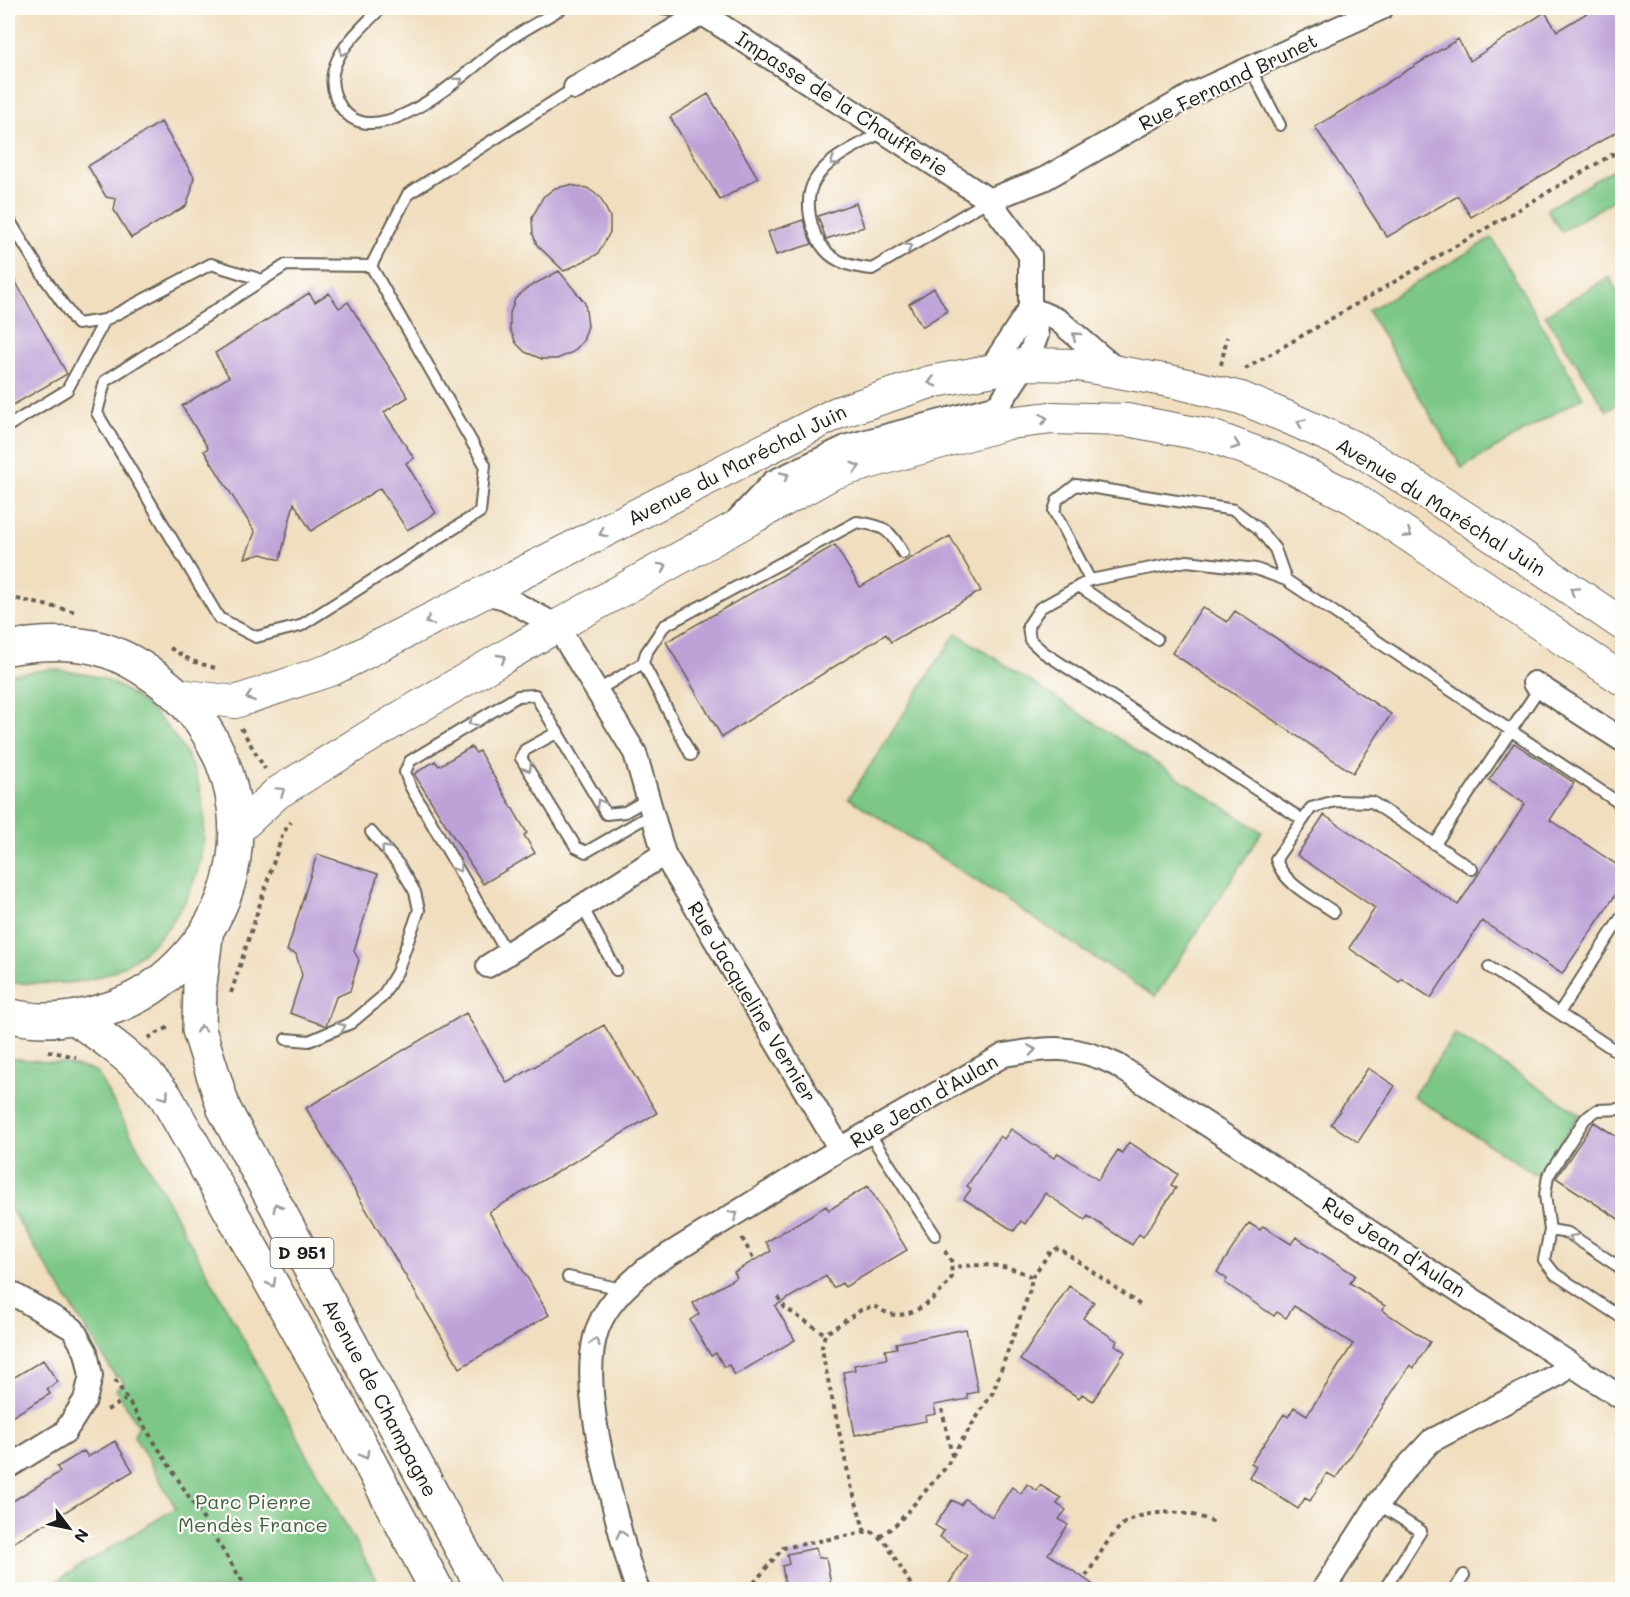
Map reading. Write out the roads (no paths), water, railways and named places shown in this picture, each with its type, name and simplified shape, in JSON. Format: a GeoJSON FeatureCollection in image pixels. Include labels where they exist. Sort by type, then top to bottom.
{"type":"FeatureCollection","features":[{"type":"Feature","properties":{"kind":"main road","name":"Avenue du Maréchal Juin"},"geometry":{"type":"LineString","coordinates":[[179,695],[235,702],[333,669],[837,413],[930,382],[1026,364],[1079,365],[1118,371],[1241,398],[1358,449],[1469,520],[1623,624]]}},
{"type":"Feature","properties":{"kind":"main road","name":"Avenue du Maréchal Juin"},"geometry":{"type":"LineString","coordinates":[[237,830],[277,793],[557,626],[833,474],[1008,423],[1056,418],[1127,420],[1211,436],[1279,461],[1353,498],[1623,679]]}},
{"type":"Feature","properties":{"kind":"main road"},"geometry":{"type":"LineString","coordinates":[[8,630],[44,642],[93,647],[140,665],[179,695],[211,734],[230,780],[237,830],[229,885],[206,936],[171,975],[126,1004],[76,1019],[22,1020],[8,1016]]}},
{"type":"Feature","properties":{"kind":"main road"},"geometry":{"type":"LineString","coordinates":[[8,648],[44,642]]}},
{"type":"Feature","properties":{"kind":"main road","name":"Avenue de Champagne"},"geometry":{"type":"LineString","coordinates":[[206,936],[200,984],[215,1008],[199,1030],[224,1109],[484,1590]]}},
{"type":"Feature","properties":{"kind":"main road","name":"Avenue de Champagne"},"geometry":{"type":"LineString","coordinates":[[76,1019],[126,1053],[147,1073],[166,1097],[320,1369],[437,1590]]}},
{"type":"Feature","properties":{"kind":"street","name":"Rue Fernand Brunet"},"geometry":{"type":"LineString","coordinates":[[989,200],[1044,179],[1195,93],[1382,8]]}},
{"type":"Feature","properties":{"kind":"street"},"geometry":{"type":"LineString","coordinates":[[575,88],[698,10]]}},
{"type":"Feature","properties":{"kind":"street","name":"Impasse de la Chaufferie"},"geometry":{"type":"LineString","coordinates":[[698,10],[989,200],[1030,255],[1030,308]]}},
{"type":"Feature","properties":{"kind":"street"},"geometry":{"type":"LineString","coordinates":[[728,530],[773,482],[838,451],[998,406],[1026,364],[1037,335],[1030,308]]}},
{"type":"Feature","properties":{"kind":"street"},"geometry":{"type":"LineString","coordinates":[[989,371],[1030,308]]}},
{"type":"Feature","properties":{"kind":"street"},"geometry":{"type":"LineString","coordinates":[[1030,308],[1058,320],[1118,371]]}},
{"type":"Feature","properties":{"kind":"street"},"geometry":{"type":"LineString","coordinates":[[485,593],[505,598],[557,626]]}},
{"type":"Feature","properties":{"kind":"street","name":"Rue Jacqueline Vernier"},"geometry":{"type":"LineString","coordinates":[[557,626],[635,753],[664,854],[840,1149]]}},
{"type":"Feature","properties":{"kind":"street"},"geometry":{"type":"LineString","coordinates":[[1537,685],[1623,740]]}},
{"type":"Feature","properties":{"kind":"street"},"geometry":{"type":"LineString","coordinates":[[488,966],[664,854]]}},
{"type":"Feature","properties":{"kind":"street","name":"Rue Jean d'Aulan"},"geometry":{"type":"LineString","coordinates":[[638,1590],[602,1460],[590,1367],[595,1335],[609,1306],[622,1289],[646,1268],[840,1149],[1004,1056],[1054,1047],[1092,1053],[1146,1084],[1623,1398]]}},
{"type":"Feature","properties":{"kind":"street"},"geometry":{"type":"LineString","coordinates":[[8,1291],[73,1329],[86,1352],[91,1376],[85,1400],[65,1432],[8,1467]]}},
{"type":"Feature","properties":{"kind":"street"},"geometry":{"type":"LineString","coordinates":[[1323,1590],[1378,1504],[1404,1470],[1431,1441],[1559,1374],[1568,1362]]}},
{"type":"Feature","properties":{"kind":"lane"},"geometry":{"type":"LineString","coordinates":[[381,8],[343,49],[331,75],[335,96],[347,115],[363,122],[378,124],[401,116],[448,90],[498,48],[562,8]]}},
{"type":"Feature","properties":{"kind":"lane"},"geometry":{"type":"LineString","coordinates":[[661,8],[698,10]]}},
{"type":"Feature","properties":{"kind":"lane"},"geometry":{"type":"LineString","coordinates":[[1250,68],[1280,125]]}},
{"type":"Feature","properties":{"kind":"lane"},"geometry":{"type":"LineString","coordinates":[[371,266],[408,195],[575,88]]}},
{"type":"Feature","properties":{"kind":"lane"},"geometry":{"type":"LineString","coordinates":[[884,131],[829,164],[815,180],[807,201],[814,227],[825,250],[838,260],[852,267],[872,269],[989,200]]}},
{"type":"Feature","properties":{"kind":"lane"},"geometry":{"type":"LineString","coordinates":[[8,218],[44,277],[77,324],[105,320],[211,264],[262,280]]}},
{"type":"Feature","properties":{"kind":"lane"},"geometry":{"type":"LineString","coordinates":[[286,265],[371,266],[485,465],[480,512],[300,626],[256,637],[219,618],[97,413],[105,381],[286,265]]}},
{"type":"Feature","properties":{"kind":"lane"},"geometry":{"type":"LineString","coordinates":[[8,426],[67,390],[105,320]]}},
{"type":"Feature","properties":{"kind":"lane"},"geometry":{"type":"LineString","coordinates":[[1090,580],[1054,511],[1058,499],[1076,485],[1233,510],[1258,528],[1275,549],[1287,580]]}},
{"type":"Feature","properties":{"kind":"lane"},"geometry":{"type":"LineString","coordinates":[[596,692],[643,663],[646,653],[664,626],[858,522],[880,525],[892,534],[903,553]]}},
{"type":"Feature","properties":{"kind":"lane"},"geometry":{"type":"LineString","coordinates":[[1303,820],[1043,652],[1030,640],[1028,626],[1040,608],[1090,580],[1187,561],[1256,568],[1287,580],[1623,805]]}},
{"type":"Feature","properties":{"kind":"lane"},"geometry":{"type":"LineString","coordinates":[[1079,586],[1157,639]]}},
{"type":"Feature","properties":{"kind":"lane"},"geometry":{"type":"LineString","coordinates":[[643,663],[691,755]]}},
{"type":"Feature","properties":{"kind":"lane"},"geometry":{"type":"LineString","coordinates":[[1435,844],[1511,730],[1537,685]]}},
{"type":"Feature","properties":{"kind":"lane"},"geometry":{"type":"LineString","coordinates":[[507,953],[410,786],[405,772],[410,761],[518,696],[535,695],[606,814],[650,806]]}},
{"type":"Feature","properties":{"kind":"lane"},"geometry":{"type":"LineString","coordinates":[[558,732],[525,750],[522,758],[576,848],[586,852],[650,806]]}},
{"type":"Feature","properties":{"kind":"lane"},"geometry":{"type":"LineString","coordinates":[[1334,912],[1286,878],[1276,859],[1311,808],[1335,801],[1372,802],[1472,869]]}},
{"type":"Feature","properties":{"kind":"lane"},"geometry":{"type":"LineString","coordinates":[[286,1039],[309,1041],[351,1023],[382,997],[398,972],[419,910],[415,892],[399,865],[371,832]]}},
{"type":"Feature","properties":{"kind":"lane"},"geometry":{"type":"LineString","coordinates":[[582,906],[615,970]]}},
{"type":"Feature","properties":{"kind":"lane"},"geometry":{"type":"LineString","coordinates":[[1559,1013],[1623,916]]}},
{"type":"Feature","properties":{"kind":"lane"},"geometry":{"type":"LineString","coordinates":[[1488,967],[1623,1055]]}},
{"type":"Feature","properties":{"kind":"lane"},"geometry":{"type":"LineString","coordinates":[[1623,1109],[1597,1110],[1586,1119],[1548,1176],[1545,1195],[1550,1230],[1544,1260],[1555,1274],[1623,1318]]}},
{"type":"Feature","properties":{"kind":"lane"},"geometry":{"type":"LineString","coordinates":[[869,1133],[935,1235]]}},
{"type":"Feature","properties":{"kind":"lane"},"geometry":{"type":"LineString","coordinates":[[1550,1230],[1568,1233],[1623,1269]]}},
{"type":"Feature","properties":{"kind":"lane"},"geometry":{"type":"LineString","coordinates":[[568,1277],[622,1289]]}},
{"type":"Feature","properties":{"kind":"lane"},"geometry":{"type":"LineString","coordinates":[[1378,1504],[1421,1531],[1384,1590]]}},
{"type":"Feature","properties":{"kind":"lane"},"geometry":{"type":"LineString","coordinates":[[1454,1590],[1464,1575]]}},
{"type":"Feature","properties":{"kind":"park label","name":"Parc Pierre Mendès France"},"geometry":{"type":"Point","coordinates":[253,1514]}}]}
